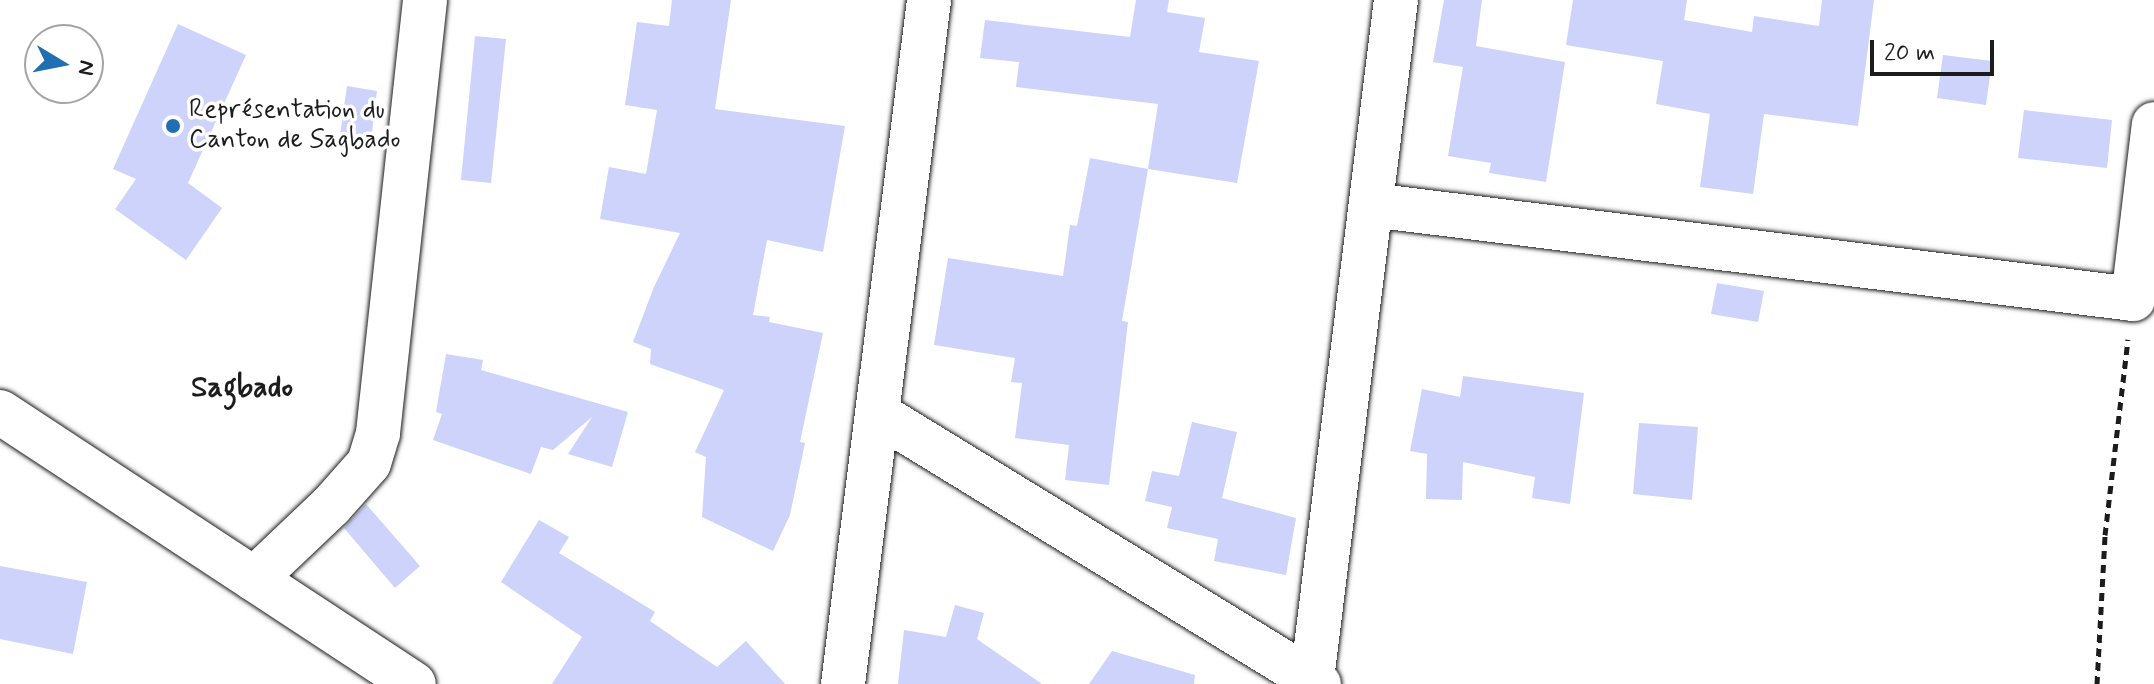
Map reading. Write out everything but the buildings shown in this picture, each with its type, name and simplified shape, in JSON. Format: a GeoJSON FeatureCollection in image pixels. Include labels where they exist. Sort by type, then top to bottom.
{"type":"FeatureCollection","features":[{"type":"Feature","properties":{"kind":"street"},"geometry":{"type":"LineString","coordinates":[[254,579],[331,506],[369,463],[378,433],[425,0]]}},
{"type":"Feature","properties":{"kind":"street"},"geometry":{"type":"LineString","coordinates":[[843,684],[929,0]]}},
{"type":"Feature","properties":{"kind":"street"},"geometry":{"type":"LineString","coordinates":[[878,414],[1316,682],[1396,0]]}},
{"type":"Feature","properties":{"kind":"street"},"geometry":{"type":"LineString","coordinates":[[1371,205],[2133,299],[2154,124]]}},
{"type":"Feature","properties":{"kind":"street"},"geometry":{"type":"LineString","coordinates":[[0,412],[414,684]]}},
{"type":"Feature","properties":{"kind":"path"},"geometry":{"type":"LineString","coordinates":[[2097,684],[2105,535],[2133,299]]}},
{"type":"Feature","properties":{"kind":"place","name":"Représentation du Canton de Sagbado"},"geometry":{"type":"Point","coordinates":[173,126]}},
{"type":"Feature","properties":{"kind":"district","name":"Sagbado"},"geometry":{"type":"Point","coordinates":[242,388]}}]}
